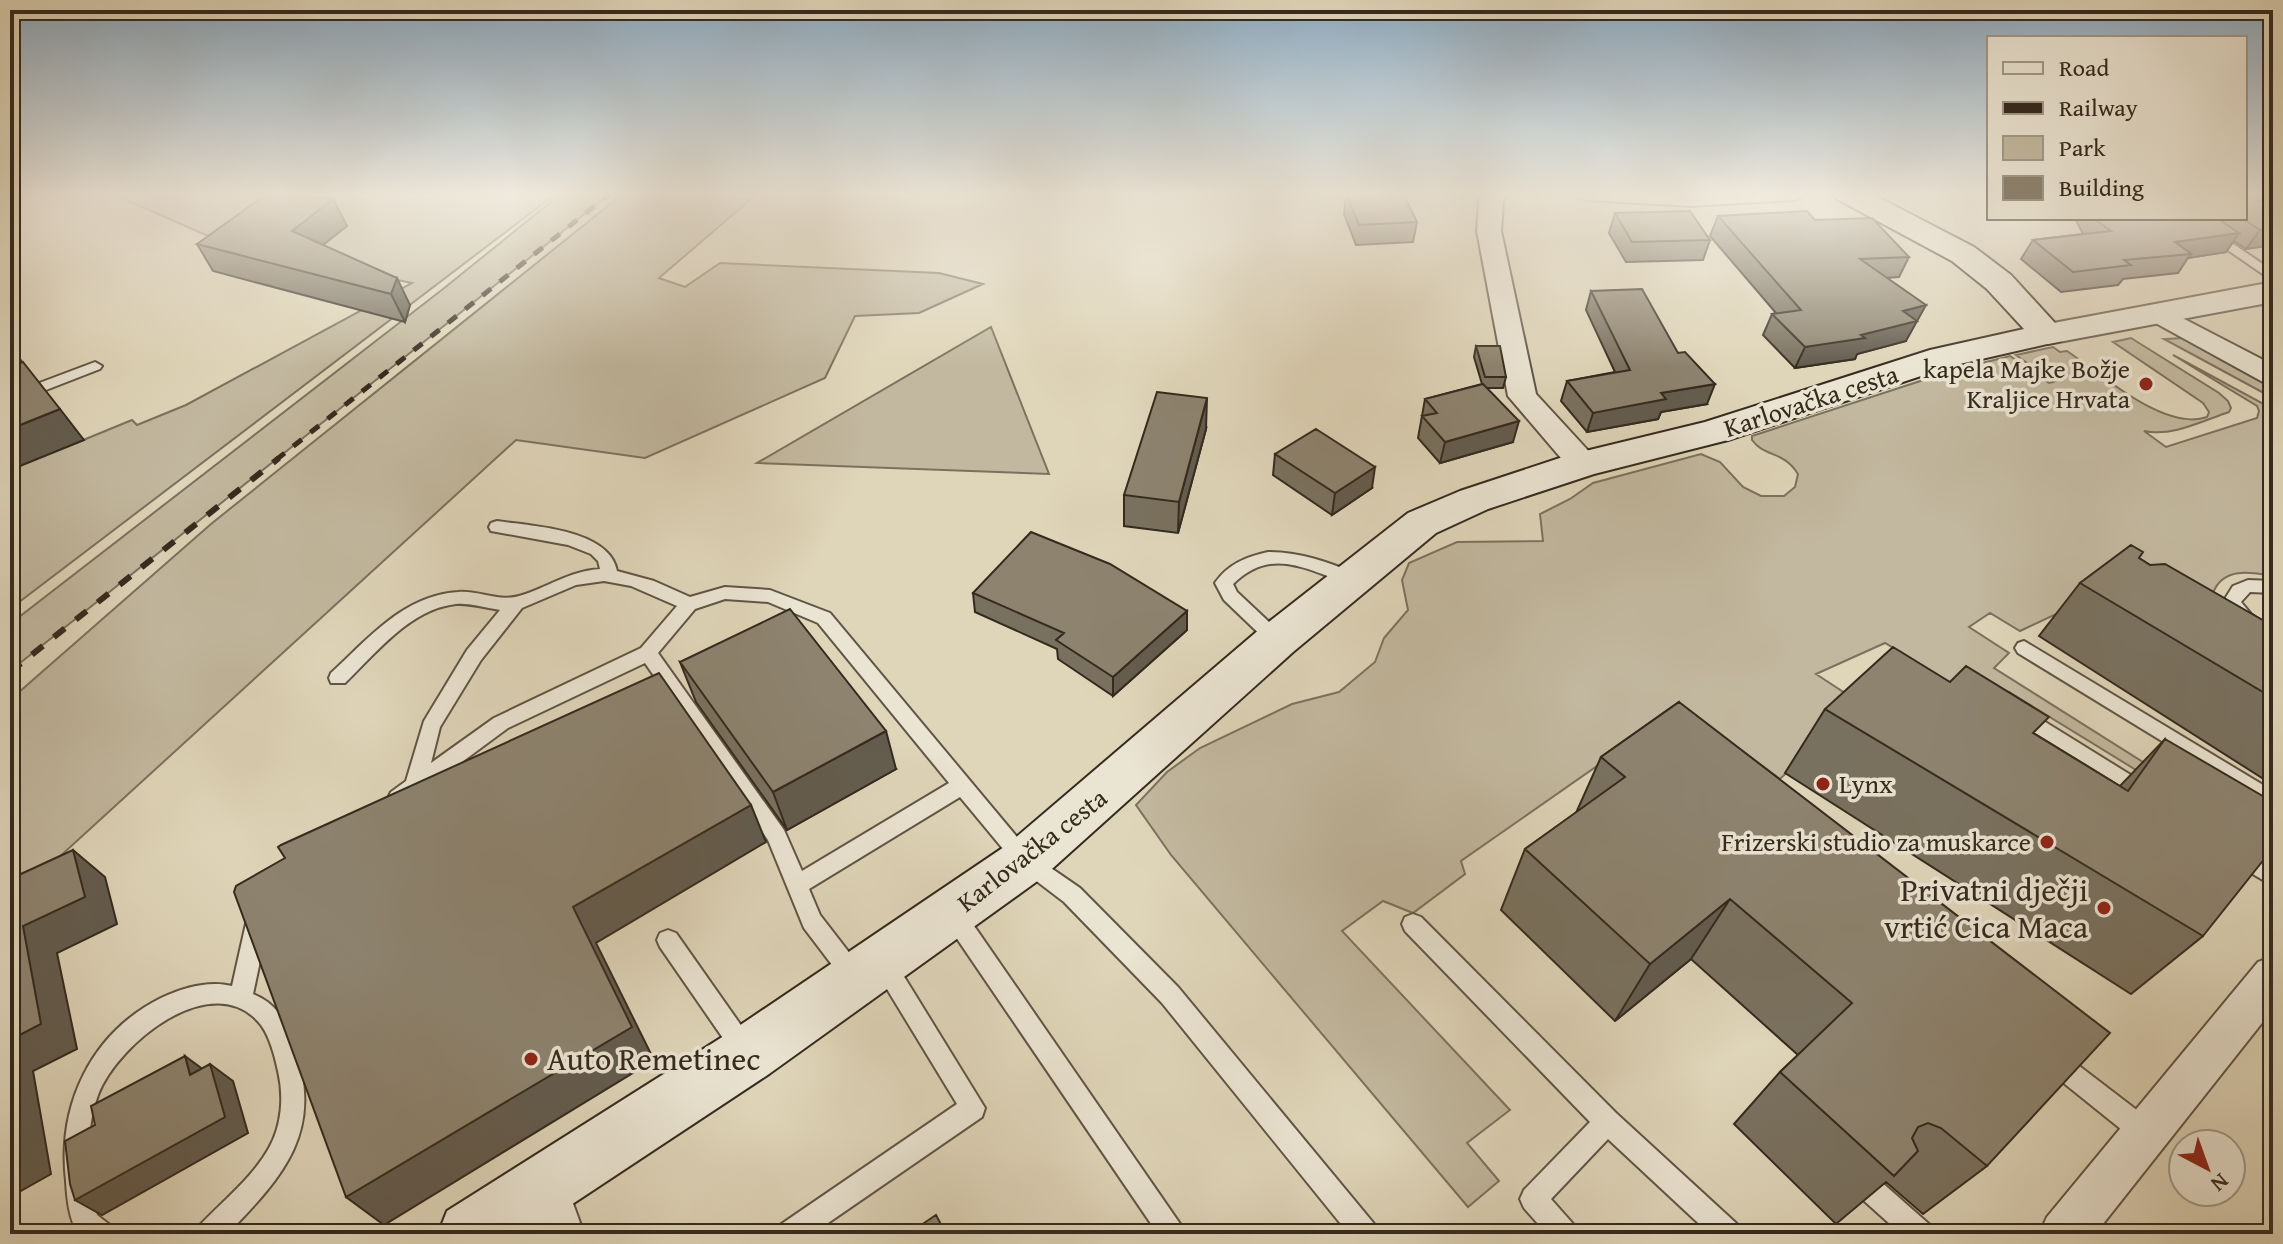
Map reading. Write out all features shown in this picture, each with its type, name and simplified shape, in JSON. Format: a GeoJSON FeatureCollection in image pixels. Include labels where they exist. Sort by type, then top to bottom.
{"type":"FeatureCollection","features":[{"type":"Feature","properties":{"kind":"main road"},"geometry":{"type":"LineString","coordinates":[[1954,251],[1999,282],[2048,334]]}},
{"type":"Feature","properties":{"kind":"main road","name":"Karlovačka cesta"},"geometry":{"type":"LineString","coordinates":[[470,1234],[552,1211],[748,1054],[1025,861],[1277,640],[1422,523],[1474,500],[1583,464],[1715,432],[1942,357],[2273,292]]}},
{"type":"Feature","properties":{"kind":"street"},"geometry":{"type":"LineString","coordinates":[[1493,251],[1522,396],[1583,464]]}},
{"type":"Feature","properties":{"kind":"street"},"geometry":{"type":"LineString","coordinates":[[2161,315],[2273,376]]}},
{"type":"Feature","properties":{"kind":"street"},"geometry":{"type":"LineString","coordinates":[[2064,1234],[2273,976]]}},
{"type":"Feature","properties":{"kind":"lane"},"geometry":{"type":"LineString","coordinates":[[2235,251],[2273,277]]}},
{"type":"Feature","properties":{"kind":"lane"},"geometry":{"type":"LineString","coordinates":[[10,399],[95,366]]}},
{"type":"Feature","properties":{"kind":"lane"},"geometry":{"type":"LineString","coordinates":[[497,527],[579,543],[597,550],[606,559],[609,575]]}},
{"type":"Feature","properties":{"kind":"lane"},"geometry":{"type":"LineString","coordinates":[[1277,640],[1230,596],[1224,583],[1234,571],[1250,560],[1264,556],[1312,563],[1351,578]]}},
{"type":"Feature","properties":{"kind":"lane"},"geometry":{"type":"LineString","coordinates":[[415,784],[431,726],[474,655],[515,604],[575,579],[609,575],[642,581],[689,604]]}},
{"type":"Feature","properties":{"kind":"lane"},"geometry":{"type":"LineString","coordinates":[[2273,587],[2247,585],[2236,592],[2232,602],[2238,614],[2253,628],[2273,639]]}},
{"type":"Feature","properties":{"kind":"lane"},"geometry":{"type":"LineString","coordinates":[[379,814],[415,784],[501,723],[648,653],[689,604],[725,593],[770,596],[824,618],[1025,861],[1072,895],[1170,995],[1366,1234]]}},
{"type":"Feature","properties":{"kind":"lane"},"geometry":{"type":"LineString","coordinates":[[338,678],[405,616],[439,601],[458,598],[515,604]]}},
{"type":"Feature","properties":{"kind":"lane"},"geometry":{"type":"LineString","coordinates":[[2024,648],[2273,801]]}},
{"type":"Feature","properties":{"kind":"lane"},"geometry":{"type":"LineString","coordinates":[[648,653],[777,836],[812,921],[870,971],[973,1108],[789,1234]]}},
{"type":"Feature","properties":{"kind":"lane"},"geometry":{"type":"LineString","coordinates":[[2010,708],[2163,806]]}},
{"type":"Feature","properties":{"kind":"lane"},"geometry":{"type":"LineString","coordinates":[[2069,783],[2124,780]]}},
{"type":"Feature","properties":{"kind":"lane"},"geometry":{"type":"LineString","coordinates":[[797,885],[963,785]]}},
{"type":"Feature","properties":{"kind":"lane"},"geometry":{"type":"LineString","coordinates":[[2215,840],[2273,877]]}},
{"type":"Feature","properties":{"kind":"lane"},"geometry":{"type":"LineString","coordinates":[[241,998],[259,916],[274,900]]}},
{"type":"Feature","properties":{"kind":"lane"},"geometry":{"type":"LineString","coordinates":[[952,913],[1174,1234]]}},
{"type":"Feature","properties":{"kind":"lane"},"geometry":{"type":"LineString","coordinates":[[1413,924],[1607,1122],[1729,1234]]}},
{"type":"Feature","properties":{"kind":"lane"},"geometry":{"type":"LineString","coordinates":[[668,940],[748,1054]]}},
{"type":"Feature","properties":{"kind":"lane"},"geometry":{"type":"LineString","coordinates":[[101,1234],[86,1223],[76,1184],[76,1131],[88,1088],[122,1037],[162,1008],[207,993],[241,998],[269,1015],[291,1066],[295,1107],[277,1158],[209,1234]]}},
{"type":"Feature","properties":{"kind":"lane"},"geometry":{"type":"LineString","coordinates":[[2033,1044],[2148,1134]]}},
{"type":"Feature","properties":{"kind":"lane"},"geometry":{"type":"LineString","coordinates":[[1565,1234],[1533,1199],[1607,1122]]}},
{"type":"Feature","properties":{"kind":"lane"},"geometry":{"type":"LineString","coordinates":[[1870,1189],[1921,1234]]}},
{"type":"Feature","properties":{"kind":"green space"},"geometry":{"type":"Polygon","coordinates":[[[256,251],[481,251],[10,609],[10,470],[132,420],[137,425],[186,405],[412,283],[256,251]]]}},
{"type":"Feature","properties":{"kind":"green space"},"geometry":{"type":"Polygon","coordinates":[[[490,251],[538,251],[10,671],[10,624],[490,251]]]}},
{"type":"Feature","properties":{"kind":"green space"},"geometry":{"type":"Polygon","coordinates":[[[552,251],[690,251],[659,278],[685,287],[720,263],[939,273],[983,284],[919,313],[855,316],[825,378],[645,458],[516,440],[10,902],[10,700],[211,524],[552,251]]]}},
{"type":"Feature","properties":{"kind":"green space"},"geometry":{"type":"Polygon","coordinates":[[[991,327],[1049,474],[757,463],[991,327]]]}},
{"type":"Feature","properties":{"kind":"green space"},"geometry":{"type":"Polygon","coordinates":[[[2131,338],[2219,393],[2231,408],[2229,412],[2176,430],[2144,431],[2166,447],[2257,418],[2259,411],[2257,406],[2173,355],[2273,409],[2273,576],[2230,575],[2213,593],[2088,599],[2020,631],[1990,613],[1969,627],[2009,653],[1994,668],[2257,834],[2250,840],[2009,692],[1952,684],[1885,643],[1816,674],[1860,703],[1780,779],[1703,722],[1600,764],[1461,861],[1465,874],[1413,913],[1383,901],[1342,931],[1510,1110],[1467,1143],[1499,1181],[1468,1207],[1171,855],[1136,805],[1167,772],[1200,748],[1292,704],[1339,692],[1375,662],[1384,638],[1408,610],[1402,580],[1409,563],[1457,542],[1543,541],[1540,514],[1593,483],[1701,454],[1720,462],[1743,487],[1761,496],[1784,496],[1795,487],[1798,474],[1786,461],[1757,446],[1752,436],[1954,370],[2010,356],[2049,383],[2053,382],[2016,355],[2053,347],[2060,352],[2067,351],[2153,409],[2190,419],[2207,417],[2209,412],[2203,403],[2113,342],[2131,338]]]}},
{"type":"Feature","properties":{"kind":"green space"},"geometry":{"type":"Polygon","coordinates":[[[2184,338],[2273,385],[2273,398],[2164,339],[2184,338]]]}},
{"type":"Feature","properties":{"kind":"building"},"geometry":{"type":"Polygon","coordinates":[[[224,251],[337,251],[397,278],[391,294],[224,251]]]}},
{"type":"Feature","properties":{"kind":"building"},"geometry":{"type":"Polygon","coordinates":[[[1749,251],[1903,251],[1909,257],[1860,259],[1926,305],[1903,311],[1917,321],[1861,335],[1865,338],[1805,347],[1772,314],[1801,310],[1749,251]]]}},
{"type":"Feature","properties":{"kind":"building"},"geometry":{"type":"Polygon","coordinates":[[[2047,251],[2187,251],[2191,254],[2124,260],[2131,265],[2073,272],[2047,251]]]}},
{"type":"Feature","properties":{"kind":"building"},"geometry":{"type":"Polygon","coordinates":[[[1642,289],[1678,353],[1685,352],[1715,384],[1661,393],[1666,399],[1593,413],[1567,381],[1630,370],[1591,291],[1642,289]]]}},
{"type":"Feature","properties":{"kind":"building"},"geometry":{"type":"Polygon","coordinates":[[[1476,346],[1500,346],[1506,377],[1485,377],[1476,346]]]}},
{"type":"Feature","properties":{"kind":"building"},"geometry":{"type":"Polygon","coordinates":[[[23,362],[60,409],[10,429],[10,367],[23,362]]]}},
{"type":"Feature","properties":{"kind":"building"},"geometry":{"type":"Polygon","coordinates":[[[1483,384],[1519,421],[1445,442],[1422,416],[1437,413],[1425,399],[1483,384]]]}},
{"type":"Feature","properties":{"kind":"building"},"geometry":{"type":"Polygon","coordinates":[[[1157,392],[1207,398],[1179,502],[1124,495],[1157,392]]]}},
{"type":"Feature","properties":{"kind":"building"},"geometry":{"type":"Polygon","coordinates":[[[1316,429],[1375,467],[1335,493],[1275,454],[1316,429]]]}},
{"type":"Feature","properties":{"kind":"building"},"geometry":{"type":"Polygon","coordinates":[[[1031,532],[1110,564],[1187,611],[1113,677],[1056,640],[1064,633],[973,593],[1031,532]]]}},
{"type":"Feature","properties":{"kind":"building"},"geometry":{"type":"Polygon","coordinates":[[[2131,545],[2143,552],[2139,558],[2150,565],[2165,564],[2273,626],[2273,698],[2080,583],[2131,545]]]}},
{"type":"Feature","properties":{"kind":"building"},"geometry":{"type":"Polygon","coordinates":[[[790,609],[886,731],[773,792],[680,662],[790,609]]]}},
{"type":"Feature","properties":{"kind":"building"},"geometry":{"type":"Polygon","coordinates":[[[1893,647],[1950,682],[1966,666],[2049,717],[2033,733],[2128,791],[2165,739],[2273,802],[2273,848],[2203,936],[1825,709],[1893,647]]]}},
{"type":"Feature","properties":{"kind":"building"},"geometry":{"type":"Polygon","coordinates":[[[659,673],[751,805],[573,907],[632,1027],[346,1197],[234,892],[236,886],[285,858],[278,847],[281,845],[659,673]]]}},
{"type":"Feature","properties":{"kind":"building"},"geometry":{"type":"Polygon","coordinates":[[[1679,702],[2110,1033],[1987,1166],[1941,1128],[1928,1123],[1918,1127],[1912,1138],[1918,1151],[1894,1176],[1780,1072],[1852,1003],[1730,899],[1650,964],[1525,849],[1625,777],[1601,757],[1679,702]]]}},
{"type":"Feature","properties":{"kind":"building"},"geometry":{"type":"Polygon","coordinates":[[[73,850],[85,897],[23,926],[41,1024],[10,1040],[10,879],[73,850]]]}},
{"type":"Feature","properties":{"kind":"building"},"geometry":{"type":"Polygon","coordinates":[[[185,1056],[190,1075],[210,1064],[225,1117],[75,1200],[65,1141],[95,1125],[91,1106],[185,1056]]]}},
{"type":"Feature","properties":{"kind":"building"},"geometry":{"type":"Polygon","coordinates":[[[936,1215],[946,1234],[908,1234],[936,1215]]]}},
{"type":"Feature","properties":{"kind":"railway"},"geometry":{"type":"LineString","coordinates":[[276,460],[538,251]]}},
{"type":"Feature","properties":{"kind":"railway"},"geometry":{"type":"LineString","coordinates":[[10,672],[279,458]]}},
{"type":"Feature","properties":{"kind":"place","name":"kapela Majke Božje Kraljice Hrvata"},"geometry":{"type":"Point","coordinates":[2146,384]}},
{"type":"Feature","properties":{"kind":"place","name":"Lynx"},"geometry":{"type":"Point","coordinates":[1823,784]}},
{"type":"Feature","properties":{"kind":"place","name":"Frizerski studio za muskarce"},"geometry":{"type":"Point","coordinates":[2047,842]}},
{"type":"Feature","properties":{"kind":"place","name":"Privatni dječji vrtić Cica Maca"},"geometry":{"type":"Point","coordinates":[2104,908]}},
{"type":"Feature","properties":{"kind":"place","name":"Auto Remetinec"},"geometry":{"type":"Point","coordinates":[531,1059]}}]}
